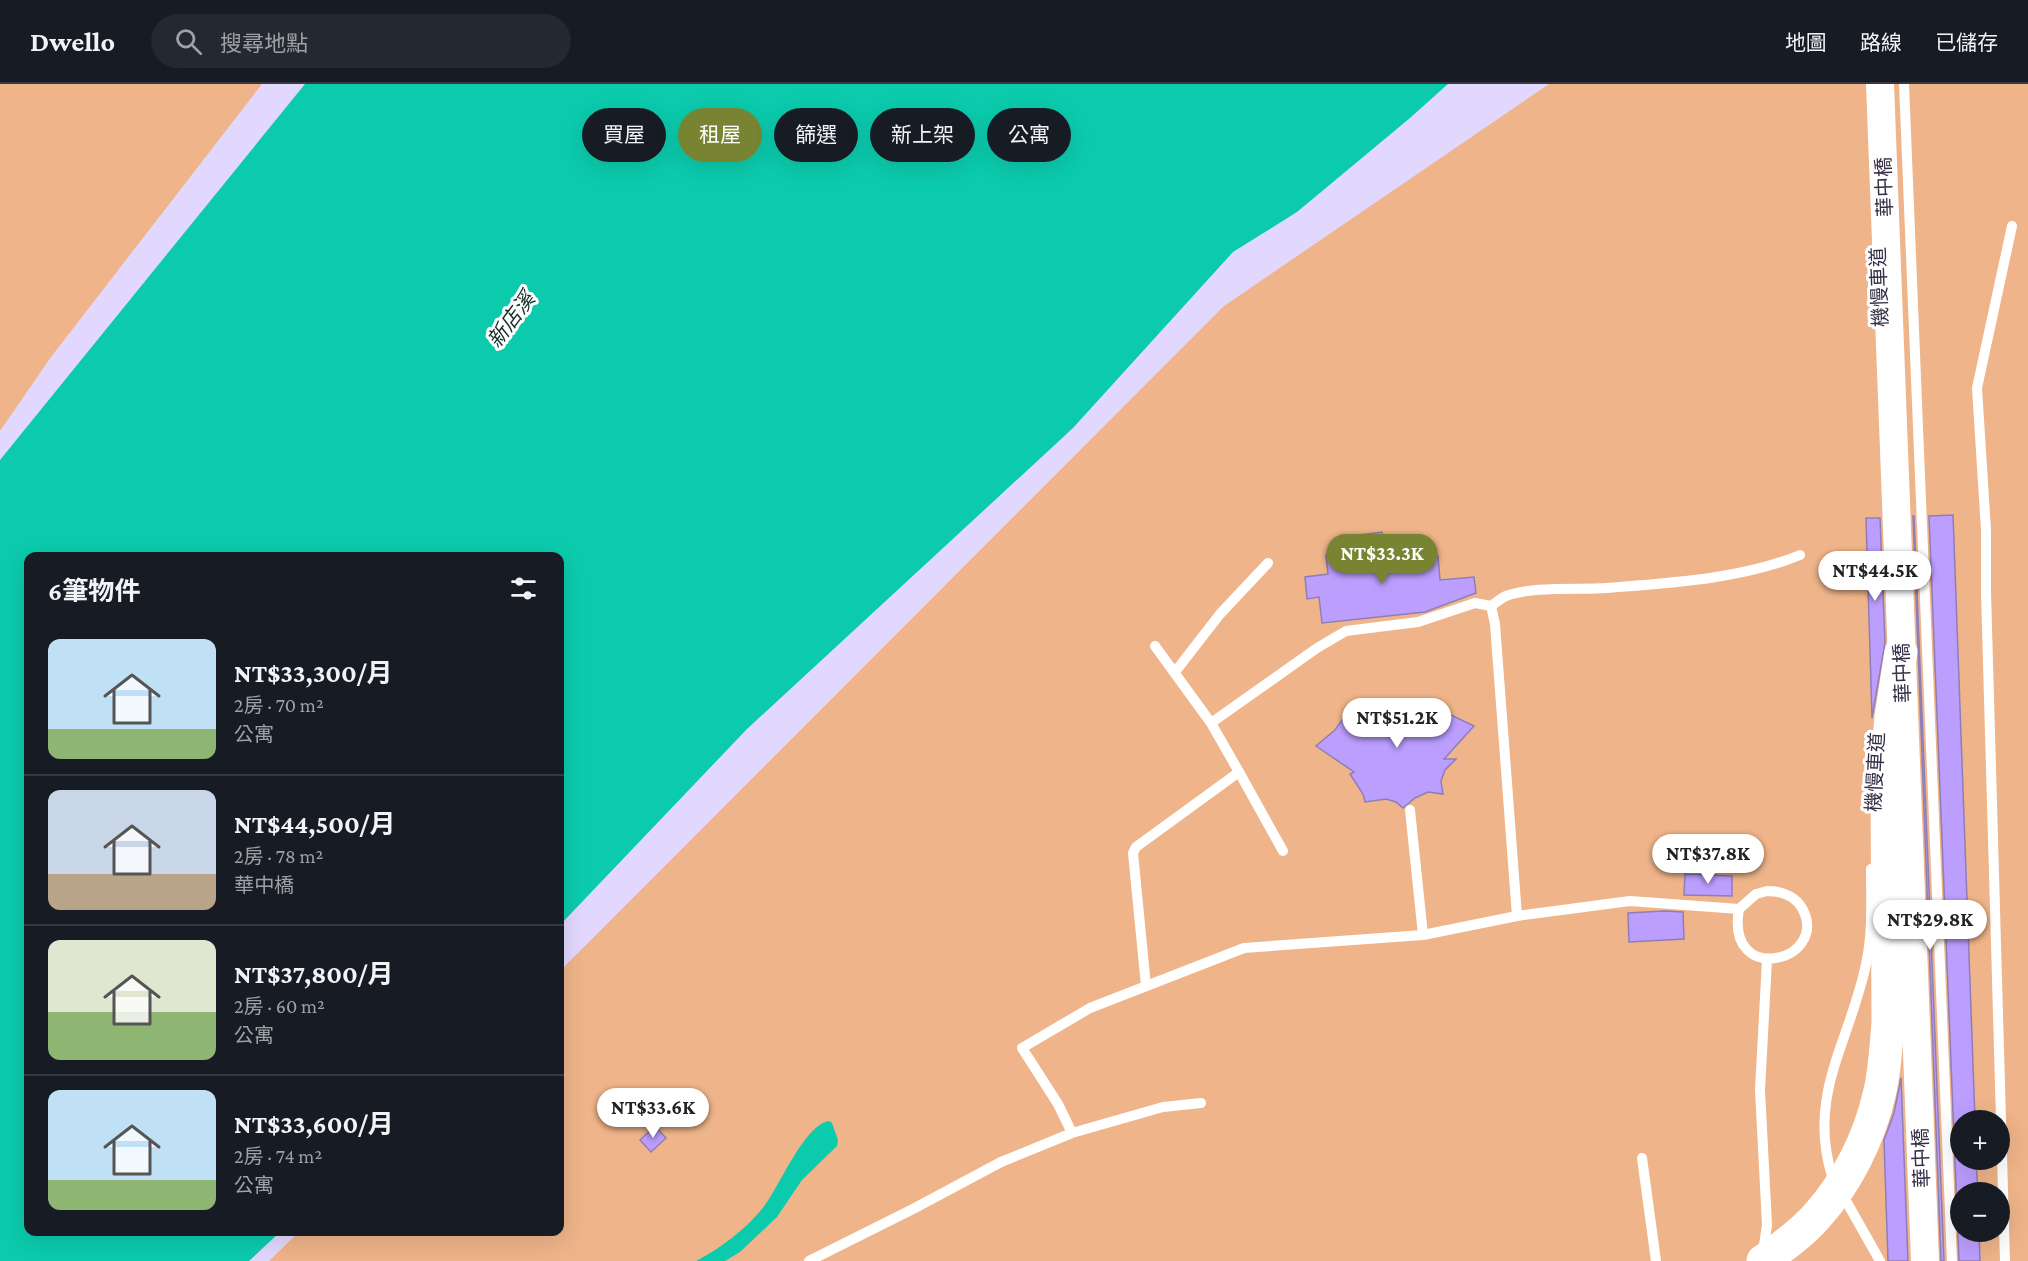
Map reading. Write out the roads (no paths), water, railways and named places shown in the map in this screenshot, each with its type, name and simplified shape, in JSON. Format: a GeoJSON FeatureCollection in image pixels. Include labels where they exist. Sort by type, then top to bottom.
{"type":"FeatureCollection","features":[{"type":"Feature","properties":{"kind":"highway"},"geometry":{"type":"LineString","coordinates":[[1762,1261],[1815,1218],[1837,1192],[1854,1163],[1880,1092],[1888,1012],[1887,763],[1896,647]]}},
{"type":"Feature","properties":{"kind":"main road","name":"華中橋"},"geometry":{"type":"LineString","coordinates":[[1880,84],[1896,647],[1925,1261]]}},
{"type":"Feature","properties":{"kind":"main road","name":"華中橋"},"geometry":{"type":"LineString","coordinates":[[1895,84],[1919,663],[1938,1261]]}},
{"type":"Feature","properties":{"kind":"lane","name":"機慢車道"},"geometry":{"type":"LineString","coordinates":[[1871,84],[1891,610],[1896,647]]}},
{"type":"Feature","properties":{"kind":"lane","name":"機慢車道"},"geometry":{"type":"LineString","coordinates":[[1904,84],[1952,1261]]}},
{"type":"Feature","properties":{"kind":"lane"},"geometry":{"type":"LineString","coordinates":[[2006,1261],[1986,616],[1986,530],[1977,388],[2012,226]]}},
{"type":"Feature","properties":{"kind":"lane"},"geometry":{"type":"LineString","coordinates":[[1212,723],[1317,648],[1346,632],[1418,622],[1475,603],[1491,606],[1506,596],[1543,590],[1595,589],[1682,582],[1778,564],[1800,555]]}},
{"type":"Feature","properties":{"kind":"lane"},"geometry":{"type":"LineString","coordinates":[[1175,672],[1220,614],[1268,563]]}},
{"type":"Feature","properties":{"kind":"lane"},"geometry":{"type":"LineString","coordinates":[[1491,606],[1495,624],[1517,916]]}},
{"type":"Feature","properties":{"kind":"lane"},"geometry":{"type":"LineString","coordinates":[[1155,646],[1212,723],[1283,851]]}},
{"type":"Feature","properties":{"kind":"lane"},"geometry":{"type":"LineString","coordinates":[[1146,986],[1133,853],[1136,847],[1239,772]]}},
{"type":"Feature","properties":{"kind":"lane"},"geometry":{"type":"LineString","coordinates":[[1410,810],[1423,935]]}},
{"type":"Feature","properties":{"kind":"lane"},"geometry":{"type":"LineString","coordinates":[[1872,852],[1867,962],[1858,999],[1826,1092],[1824,1131],[1832,1176],[1880,1261]]}},
{"type":"Feature","properties":{"kind":"lane"},"geometry":{"type":"LineString","coordinates":[[1779,891],[1799,903],[1805,914],[1807,926],[1804,937],[1790,955],[1767,960],[1756,957],[1747,950],[1737,931],[1739,909],[1756,894],[1779,891]]}},
{"type":"Feature","properties":{"kind":"lane"},"geometry":{"type":"LineString","coordinates":[[1072,1133],[1058,1104],[1022,1048],[1090,1008],[1244,948],[1423,935],[1517,916],[1629,901],[1739,909]]}},
{"type":"Feature","properties":{"kind":"lane"},"geometry":{"type":"LineString","coordinates":[[1762,1261],[1767,1224],[1760,1090],[1767,960]]}},
{"type":"Feature","properties":{"kind":"lane"},"geometry":{"type":"LineString","coordinates":[[809,1261],[1000,1162],[1072,1133],[1163,1107],[1201,1103]]}},
{"type":"Feature","properties":{"kind":"lane"},"geometry":{"type":"LineString","coordinates":[[1642,1158],[1656,1261]]}},
{"type":"Feature","properties":{"kind":"water","name":"新店溪"},"geometry":{"type":"Polygon","coordinates":[[[305,84],[1448,84],[1297,212],[1233,252],[1073,428],[747,729],[564,921],[564,552],[24,552],[24,1236],[276,1236],[249,1261],[0,1261],[0,460],[305,84]]]}},
{"type":"Feature","properties":{"kind":"water"},"geometry":{"type":"Polygon","coordinates":[[[829,1121],[832,1123],[838,1140],[837,1146],[802,1180],[777,1217],[740,1252],[725,1261],[696,1261],[724,1244],[759,1213],[802,1144],[820,1125],[829,1121]]]}}]}
